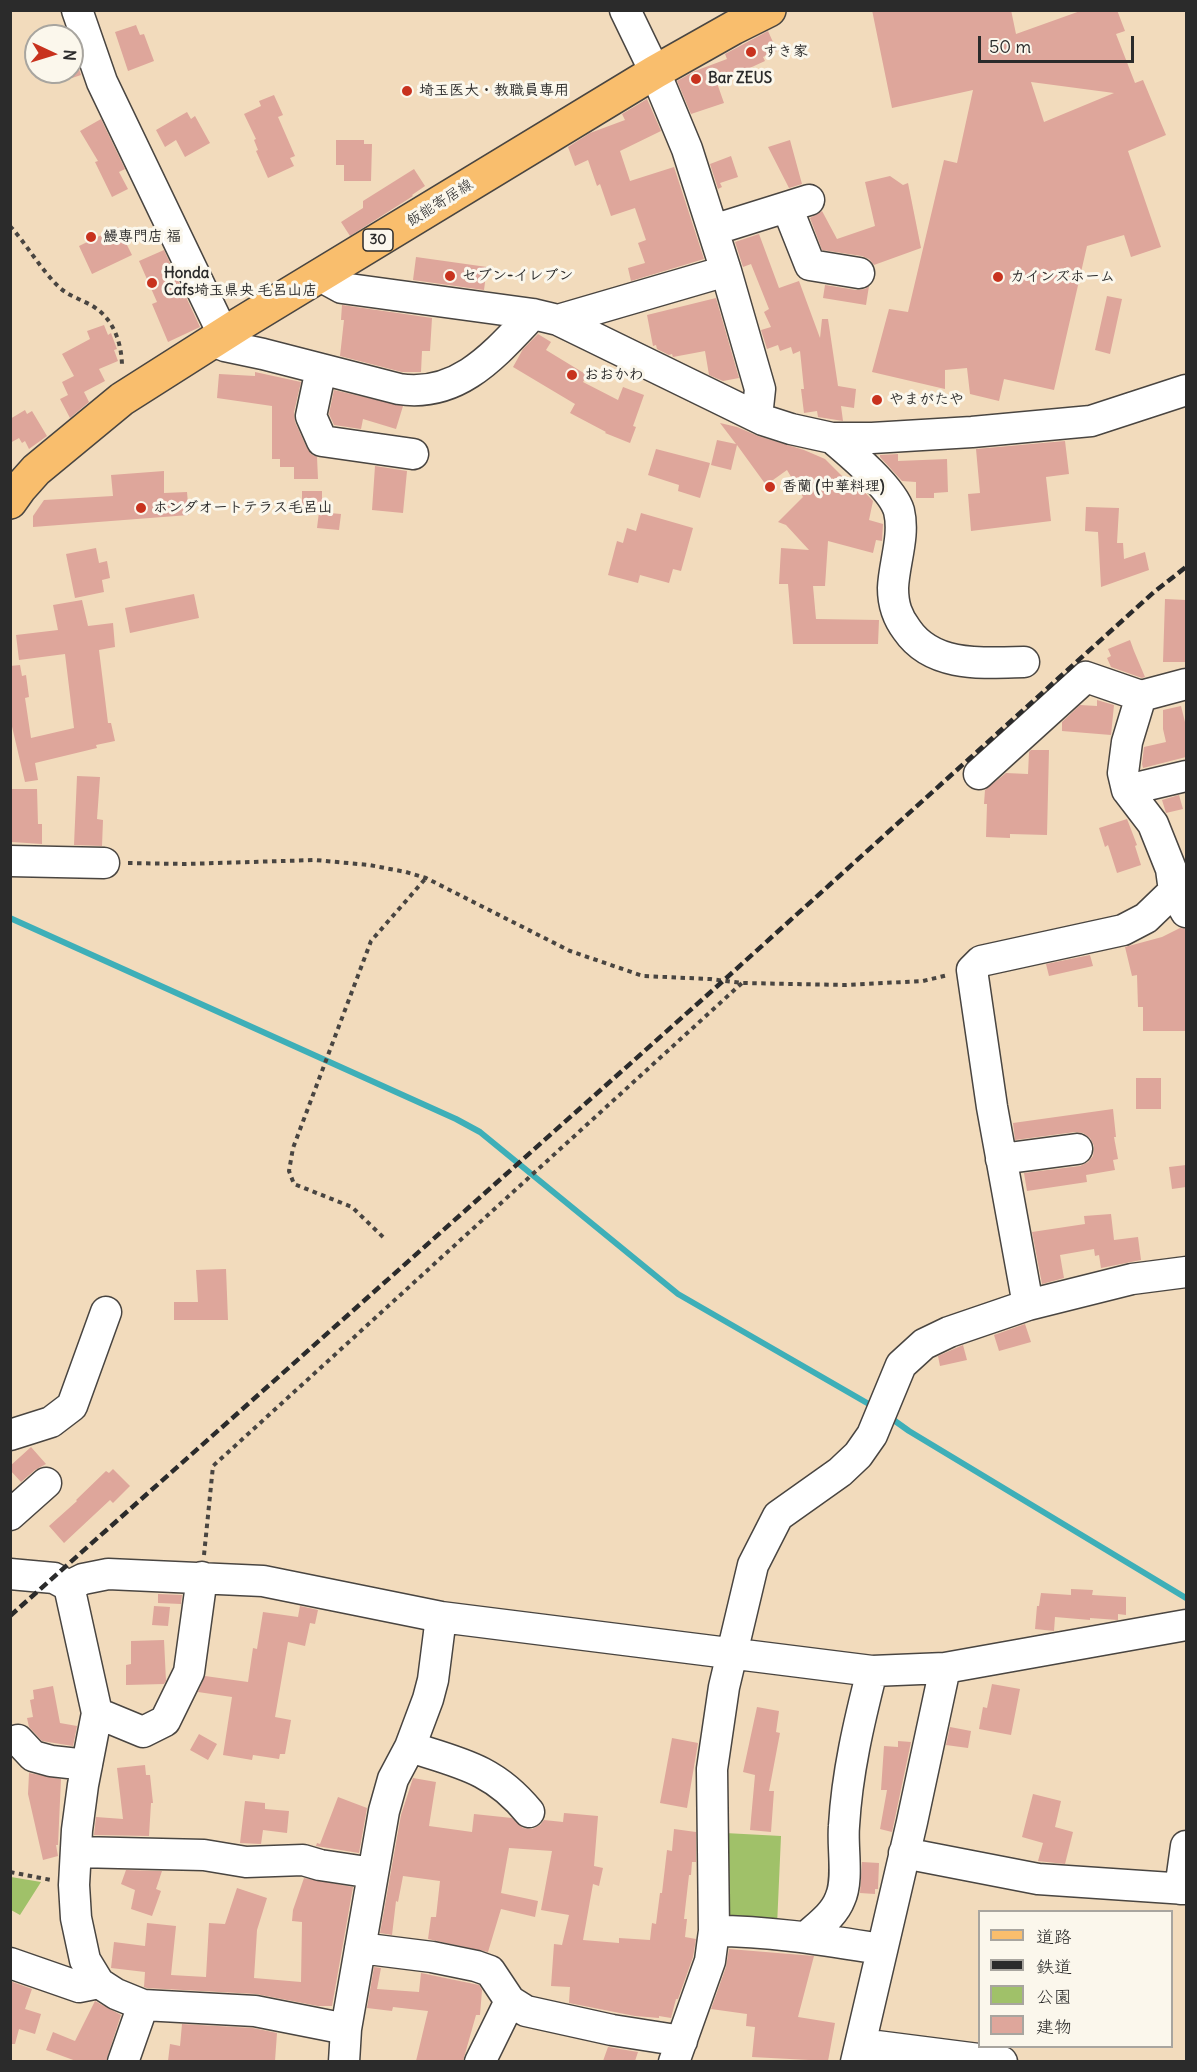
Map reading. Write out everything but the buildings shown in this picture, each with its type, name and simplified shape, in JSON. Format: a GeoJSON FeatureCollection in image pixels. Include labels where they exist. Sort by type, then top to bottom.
{"type":"FeatureCollection","features":[{"type":"Feature","properties":{"kind":"main road","name":"飯能寄居線"},"geometry":{"type":"LineString","coordinates":[[10,502],[36,470],[123,399],[240,324],[655,72],[731,19],[770,10]]}},
{"type":"Feature","properties":{"kind":"street"},"geometry":{"type":"LineString","coordinates":[[77,10],[102,82],[219,339],[225,346],[399,389],[415,392],[430,390],[453,384],[545,317],[726,271]]}},
{"type":"Feature","properties":{"kind":"street"},"geometry":{"type":"LineString","coordinates":[[625,10],[655,72],[687,149],[726,271],[760,389],[757,417]]}},
{"type":"Feature","properties":{"kind":"street"},"geometry":{"type":"LineString","coordinates":[[713,230],[798,204],[810,265],[859,273]]}},
{"type":"Feature","properties":{"kind":"street"},"geometry":{"type":"LineString","coordinates":[[320,276],[342,288],[545,317],[757,417],[791,429],[832,438],[872,438],[1091,421],[1186,390]]}},
{"type":"Feature","properties":{"kind":"street"},"geometry":{"type":"LineString","coordinates":[[321,369],[311,416],[322,441],[413,454]]}},
{"type":"Feature","properties":{"kind":"street"},"geometry":{"type":"LineString","coordinates":[[832,438],[854,456],[892,497],[898,510],[901,527],[893,589],[897,616],[912,637],[935,654],[958,661],[1024,662]]}},
{"type":"Feature","properties":{"kind":"street"},"geometry":{"type":"LineString","coordinates":[[979,774],[1086,677],[1141,696],[1186,684]]}},
{"type":"Feature","properties":{"kind":"street"},"geometry":{"type":"LineString","coordinates":[[1028,1305],[992,1107],[972,970],[981,961],[1123,930],[1180,902],[1171,869],[1153,824],[1127,790],[1124,773],[1127,741],[1141,696]]}},
{"type":"Feature","properties":{"kind":"street"},"geometry":{"type":"LineString","coordinates":[[1127,790],[1186,776]]}},
{"type":"Feature","properties":{"kind":"street"},"geometry":{"type":"LineString","coordinates":[[10,861],[104,862]]}},
{"type":"Feature","properties":{"kind":"street"},"geometry":{"type":"LineString","coordinates":[[1001,1159],[1077,1149]]}},
{"type":"Feature","properties":{"kind":"street"},"geometry":{"type":"LineString","coordinates":[[360,1948],[432,1957],[490,1971],[510,2001],[526,2011],[612,2030],[678,2051],[710,1961],[714,1931],[712,1768],[730,1655],[753,1565],[778,1516],[840,1472],[858,1455],[873,1435],[901,1365],[924,1344],[949,1332],[1028,1305],[1132,1280],[1186,1272]]}},
{"type":"Feature","properties":{"kind":"street"},"geometry":{"type":"LineString","coordinates":[[10,1435],[51,1422],[72,1406],[106,1312]]}},
{"type":"Feature","properties":{"kind":"street"},"geometry":{"type":"LineString","coordinates":[[10,1515],[46,1483]]}},
{"type":"Feature","properties":{"kind":"street"},"geometry":{"type":"LineString","coordinates":[[69,1586],[83,1579],[108,1574],[263,1581],[441,1617],[872,1671],[945,1668],[1186,1625]]}},
{"type":"Feature","properties":{"kind":"street"},"geometry":{"type":"LineString","coordinates":[[10,1597],[22,1575],[54,1578],[69,1586],[97,1713],[77,1830],[74,1884],[76,1918],[85,1960],[99,1983],[116,1994],[143,2005],[255,2011],[346,2029]]}},
{"type":"Feature","properties":{"kind":"street"},"geometry":{"type":"LineString","coordinates":[[97,1713],[143,1732],[165,1721],[189,1672],[202,1577]]}},
{"type":"Feature","properties":{"kind":"street"},"geometry":{"type":"LineString","coordinates":[[344,2061],[346,2029],[384,1811],[393,1779],[410,1747],[433,1680],[441,1617]]}},
{"type":"Feature","properties":{"kind":"street"},"geometry":{"type":"LineString","coordinates":[[945,1668],[858,2053],[1002,2061]]}},
{"type":"Feature","properties":{"kind":"street"},"geometry":{"type":"LineString","coordinates":[[806,1936],[829,1916],[840,1899],[843,1887],[848,1779],[872,1671]]}},
{"type":"Feature","properties":{"kind":"street"},"geometry":{"type":"LineString","coordinates":[[18,1740],[33,1756],[51,1761],[87,1765]]}},
{"type":"Feature","properties":{"kind":"street"},"geometry":{"type":"LineString","coordinates":[[410,1747],[469,1766],[495,1778],[515,1794],[530,1812]]}},
{"type":"Feature","properties":{"kind":"street"},"geometry":{"type":"LineString","coordinates":[[904,1853],[1038,1879],[1183,1889],[1186,1846]]}},
{"type":"Feature","properties":{"kind":"street"},"geometry":{"type":"LineString","coordinates":[[76,1852],[204,1855],[246,1863],[303,1860],[320,1865],[373,1873]]}},
{"type":"Feature","properties":{"kind":"street"},"geometry":{"type":"LineString","coordinates":[[714,1931],[758,1931],[806,1936],[881,1949]]}},
{"type":"Feature","properties":{"kind":"street"},"geometry":{"type":"LineString","coordinates":[[10,1963],[79,1988],[99,1983]]}},
{"type":"Feature","properties":{"kind":"street"},"geometry":{"type":"LineString","coordinates":[[480,2061],[510,2001]]}},
{"type":"Feature","properties":{"kind":"street"},"geometry":{"type":"LineString","coordinates":[[123,2061],[143,2005]]}},
{"type":"Feature","properties":{"kind":"path"},"geometry":{"type":"LineString","coordinates":[[10,226],[57,285],[68,294],[97,309],[111,323],[122,353],[123,399]]}},
{"type":"Feature","properties":{"kind":"path"},"geometry":{"type":"LineString","coordinates":[[104,862],[185,864],[315,860],[369,865],[406,872],[426,878],[570,951],[643,976],[742,983],[844,985],[923,981],[972,970]]}},
{"type":"Feature","properties":{"kind":"path"},"geometry":{"type":"LineString","coordinates":[[383,1237],[352,1207],[294,1184],[289,1171],[293,1148],[371,940],[426,878]]}},
{"type":"Feature","properties":{"kind":"path"},"geometry":{"type":"LineString","coordinates":[[202,1577],[213,1466],[742,983]]}},
{"type":"Feature","properties":{"kind":"path"},"geometry":{"type":"LineString","coordinates":[[10,1872],[74,1884]]}},
{"type":"Feature","properties":{"kind":"green space"},"geometry":{"type":"Polygon","coordinates":[[[725,1833],[781,1836],[777,1926],[723,1921],[725,1833]]]}},
{"type":"Feature","properties":{"kind":"green space"},"geometry":{"type":"Polygon","coordinates":[[[11,1877],[41,1882],[20,1915],[11,1910],[11,1877]]]}},
{"type":"Feature","properties":{"kind":"waterway"},"geometry":{"type":"LineString","coordinates":[[10,918],[456,1119],[480,1132],[678,1294],[874,1407]]}},
{"type":"Feature","properties":{"kind":"waterway"},"geometry":{"type":"LineString","coordinates":[[888,1416],[909,1431],[1186,1598]]}},
{"type":"Feature","properties":{"kind":"railway"},"geometry":{"type":"LineString","coordinates":[[10,1616],[723,981],[1154,592],[1186,567]]}},
{"type":"Feature","properties":{"kind":"place","name":"すき家"},"geometry":{"type":"Point","coordinates":[751,52]}},
{"type":"Feature","properties":{"kind":"place","name":"Bar ZEUS"},"geometry":{"type":"Point","coordinates":[696,79]}},
{"type":"Feature","properties":{"kind":"place","name":"埼玉医大・教職員専用"},"geometry":{"type":"Point","coordinates":[407,91]}},
{"type":"Feature","properties":{"kind":"place","name":"鰻専門店 福"},"geometry":{"type":"Point","coordinates":[91,237]}},
{"type":"Feature","properties":{"kind":"place","name":"セブン-イレブン"},"geometry":{"type":"Point","coordinates":[450,276]}},
{"type":"Feature","properties":{"kind":"place","name":"カインズホーム"},"geometry":{"type":"Point","coordinates":[998,277]}},
{"type":"Feature","properties":{"kind":"place","name":"Honda Cafs埼玉県央 毛呂山店"},"geometry":{"type":"Point","coordinates":[152,283]}},
{"type":"Feature","properties":{"kind":"place","name":"おおかわ"},"geometry":{"type":"Point","coordinates":[572,375]}},
{"type":"Feature","properties":{"kind":"place","name":"やまがたや"},"geometry":{"type":"Point","coordinates":[877,400]}},
{"type":"Feature","properties":{"kind":"place","name":"香蘭 (中華料理)"},"geometry":{"type":"Point","coordinates":[770,487]}},
{"type":"Feature","properties":{"kind":"place","name":"ホンダオートテラス毛呂山"},"geometry":{"type":"Point","coordinates":[141,508]}}]}
